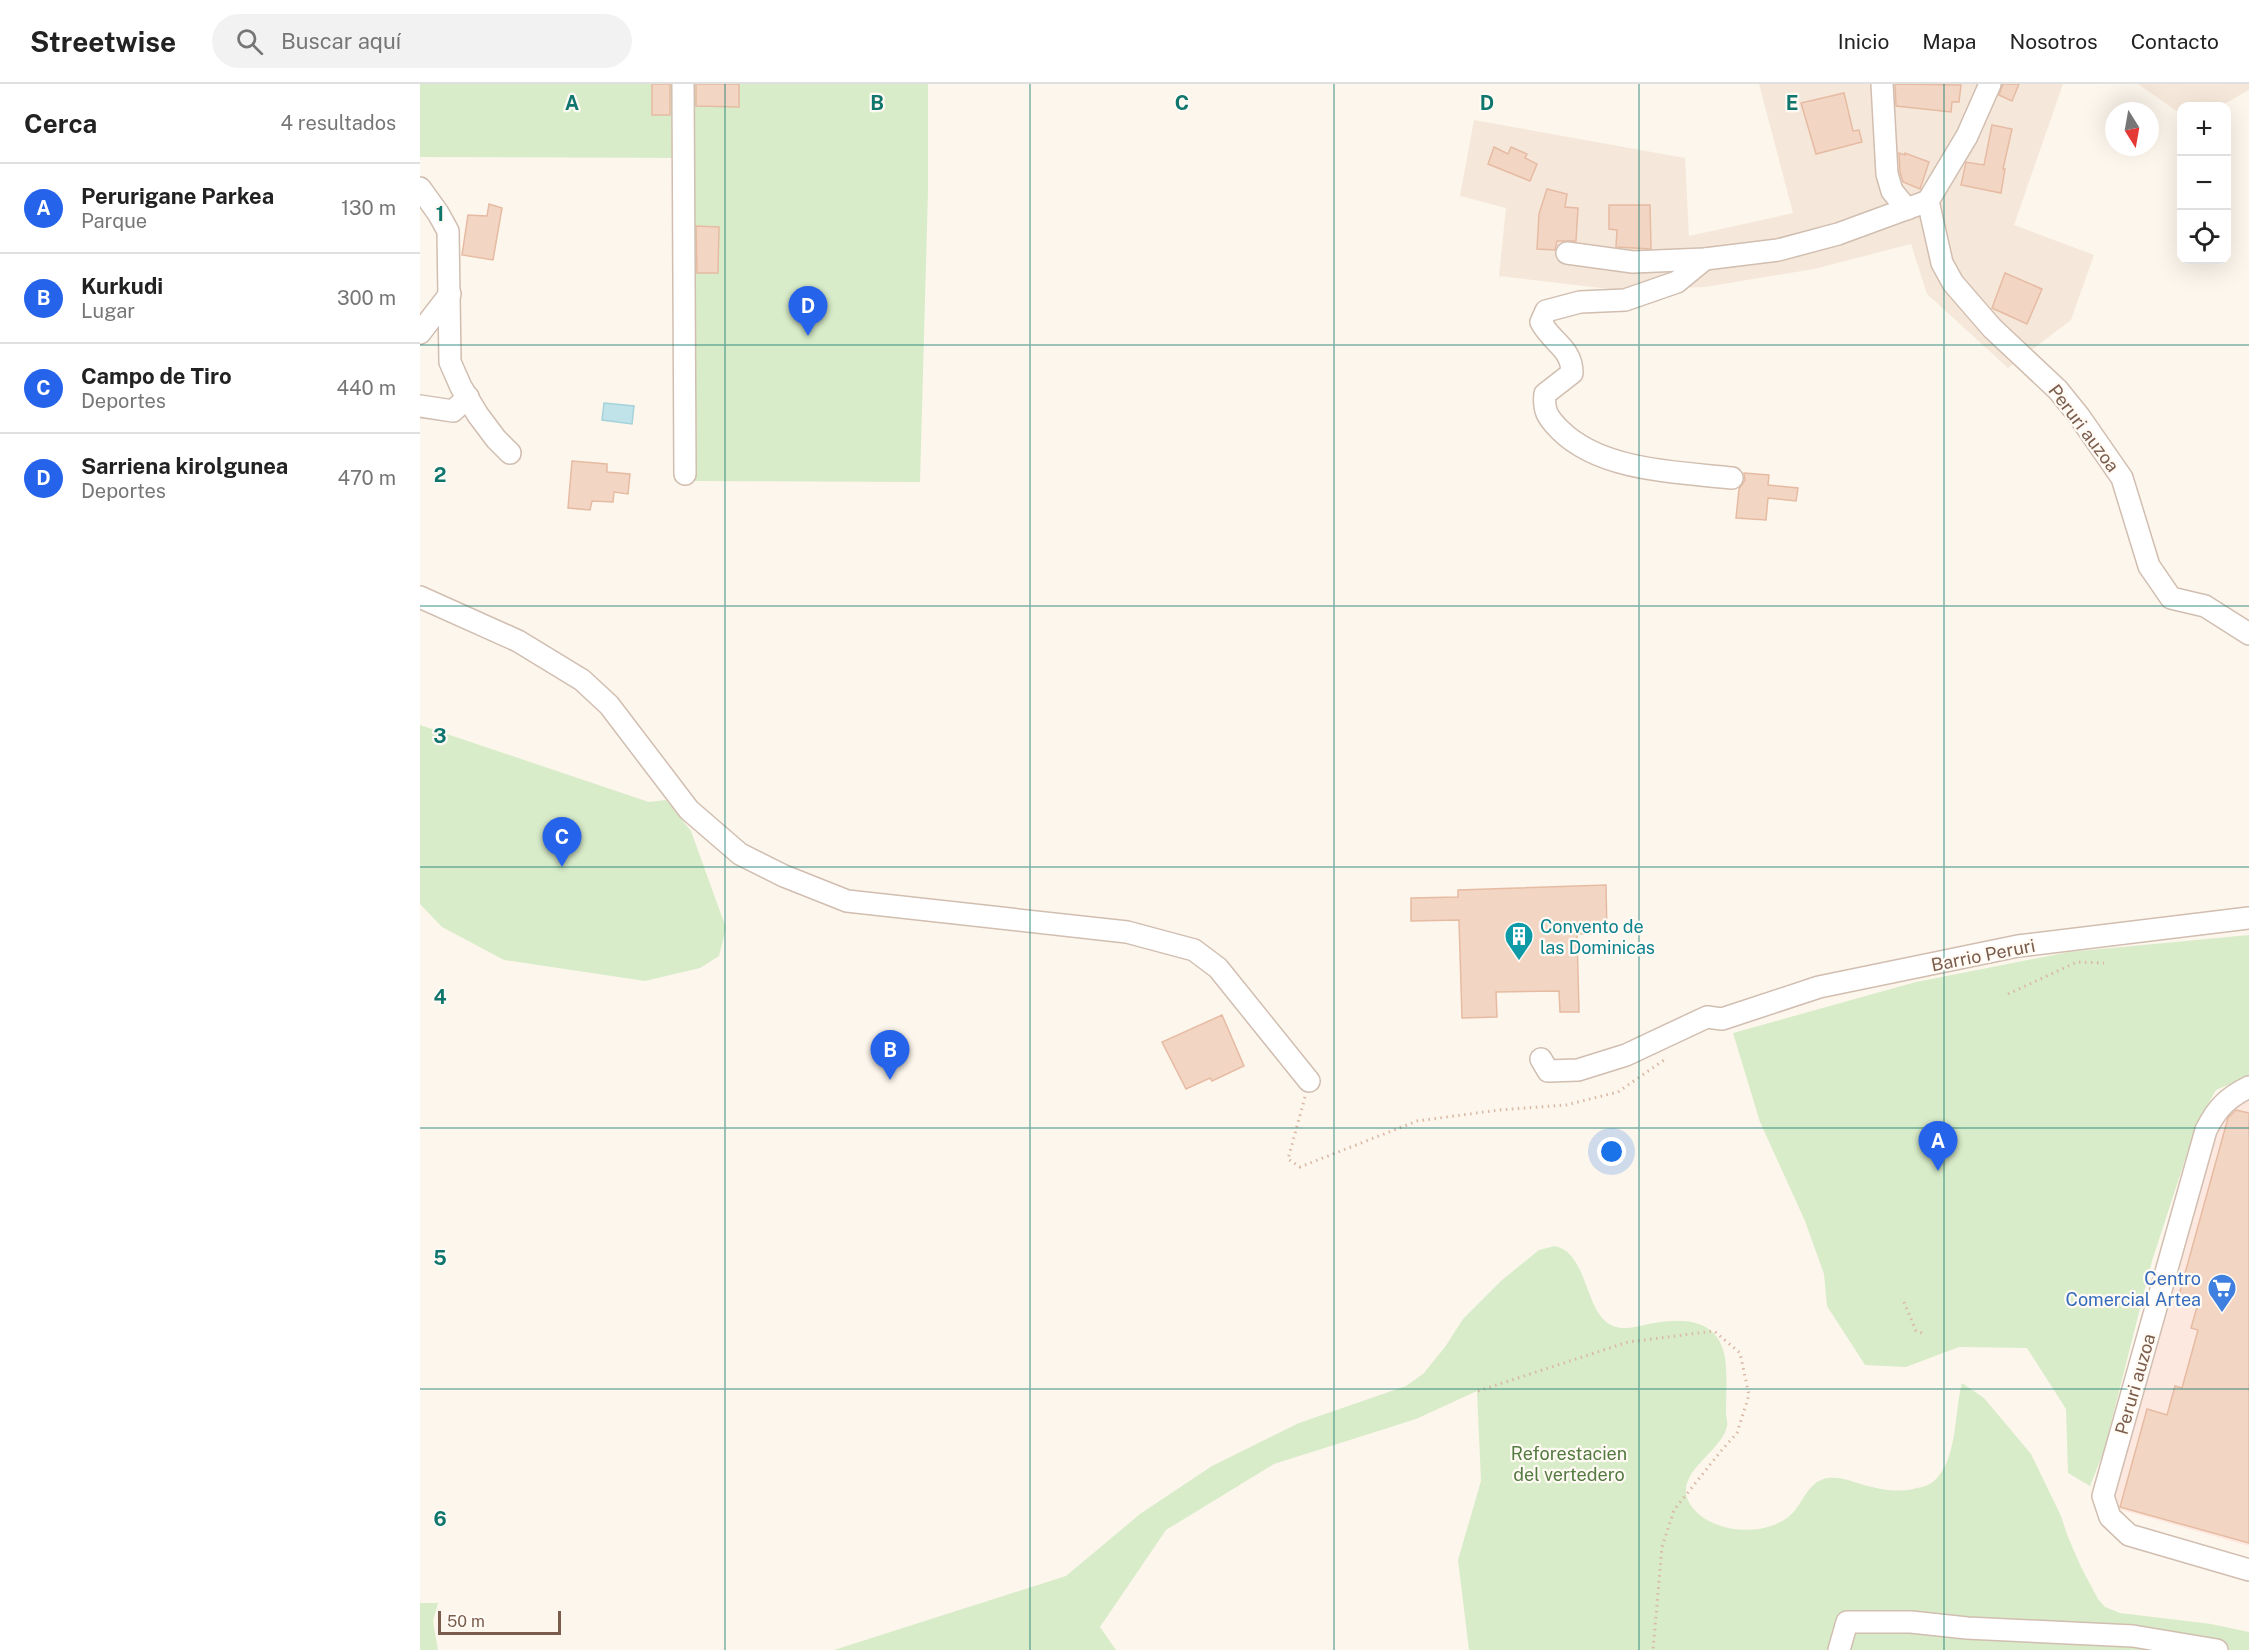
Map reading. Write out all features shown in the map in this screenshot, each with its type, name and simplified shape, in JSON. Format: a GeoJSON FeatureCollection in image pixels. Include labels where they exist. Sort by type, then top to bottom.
{"type":"FeatureCollection","features":[{"type":"Feature","properties":{"kind":"street"},"geometry":{"type":"LineString","coordinates":[[683,84],[685,474]]}},
{"type":"Feature","properties":{"kind":"street"},"geometry":{"type":"LineString","coordinates":[[1882,84],[1887,174],[1892,191],[1906,209]]}},
{"type":"Feature","properties":{"kind":"street"},"geometry":{"type":"LineString","coordinates":[[1568,253],[1633,262],[1705,259],[1778,249],[1838,234],[1928,201],[1967,136],[1990,84]]}},
{"type":"Feature","properties":{"kind":"street"},"geometry":{"type":"LineString","coordinates":[[420,188],[448,231],[450,362],[484,423],[510,453]]}},
{"type":"Feature","properties":{"kind":"street","name":"Peruri auzoa"},"geometry":{"type":"LineString","coordinates":[[1928,201],[1942,263],[1953,283],[1992,328],[2058,390],[2122,478],[2149,566],[2171,598],[2205,606],[2249,634]]}},
{"type":"Feature","properties":{"kind":"street"},"geometry":{"type":"LineString","coordinates":[[1705,259],[1677,282],[1625,300],[1580,302],[1546,311],[1541,322],[1548,334],[1567,352],[1572,361],[1572,373],[1545,394],[1544,406],[1548,418],[1568,438],[1592,453],[1642,467],[1732,478]]}},
{"type":"Feature","properties":{"kind":"street"},"geometry":{"type":"LineString","coordinates":[[420,333],[450,294]]}},
{"type":"Feature","properties":{"kind":"street"},"geometry":{"type":"LineString","coordinates":[[420,406],[453,411],[468,397]]}},
{"type":"Feature","properties":{"kind":"street"},"geometry":{"type":"LineString","coordinates":[[420,597],[518,641],[582,680],[609,705],[689,810],[740,854],[784,876],[848,901],[1126,932],[1194,950],[1218,968],[1309,1082]]}},
{"type":"Feature","properties":{"kind":"street","name":"Barrio Peruri"},"geometry":{"type":"LineString","coordinates":[[1541,1059],[1548,1071],[1578,1070],[1626,1055],[1707,1017],[1722,1019],[1819,987],[2019,946],[2249,918]]}},
{"type":"Feature","properties":{"kind":"street","name":"Peruri auzoa"},"geometry":{"type":"LineString","coordinates":[[2249,1087],[2235,1094],[2215,1111],[2206,1130],[2103,1496],[2110,1517],[2128,1535],[2249,1570]]}},
{"type":"Feature","properties":{"kind":"street"},"geometry":{"type":"LineString","coordinates":[[1839,1650],[1846,1622],[1911,1622],[1967,1628],[2133,1636],[2217,1650]]}},
{"type":"Feature","properties":{"kind":"path"},"geometry":{"type":"LineString","coordinates":[[2008,994],[2077,962],[2104,963]]}},
{"type":"Feature","properties":{"kind":"path"},"geometry":{"type":"LineString","coordinates":[[1309,1082],[1288,1159],[1300,1167],[1417,1121],[1499,1110],[1566,1105],[1618,1092],[1675,1052]]}},
{"type":"Feature","properties":{"kind":"path"},"geometry":{"type":"LineString","coordinates":[[1904,1302],[1916,1331],[1925,1334]]}},
{"type":"Feature","properties":{"kind":"path"},"geometry":{"type":"LineString","coordinates":[[1478,1391],[1628,1342],[1714,1331],[1740,1353],[1749,1395],[1737,1433],[1720,1450],[1674,1510],[1662,1547],[1653,1650]]}},
{"type":"Feature","properties":{"kind":"shaded area"},"geometry":{"type":"Polygon","coordinates":[[[1759,84],[2063,84],[2014,225],[2094,255],[2071,320],[2008,368],[1927,294],[1911,244],[1814,269],[1705,287],[1618,290],[1499,276],[1506,208],[1460,196],[1474,120],[1685,158],[1689,236],[1793,213],[1759,84]]]}},
{"type":"Feature","properties":{"kind":"shaded area"},"geometry":{"type":"Polygon","coordinates":[[[2138,84],[2249,84],[2249,90],[2228,102],[2177,102],[2177,111],[2138,84]]]}},
{"type":"Feature","properties":{"kind":"shaded area","name":"Centro Comercial Artea"},"geometry":{"type":"Polygon","coordinates":[[[2249,1094],[2249,1546],[2111,1507],[2220,1100],[2249,1094]]]}},
{"type":"Feature","properties":{"kind":"green space"},"geometry":{"type":"Polygon","coordinates":[[[420,84],[928,84],[928,191],[920,482],[692,481],[692,158],[420,157],[420,84]]]}},
{"type":"Feature","properties":{"kind":"green space"},"geometry":{"type":"Polygon","coordinates":[[[420,725],[649,802],[666,800],[691,831],[726,928],[719,956],[700,968],[645,981],[504,960],[442,927],[420,904],[420,725]]]}},
{"type":"Feature","properties":{"kind":"green space"},"geometry":{"type":"Polygon","coordinates":[[[2249,935],[2249,1076],[2216,1090],[2197,1123],[2152,1261],[2104,1451],[2090,1486],[2068,1473],[2066,1409],[2027,1348],[1959,1347],[1906,1367],[1865,1365],[1827,1306],[1824,1274],[1805,1221],[1760,1122],[1733,1033],[1916,982],[2069,952],[2249,935]]]}},
{"type":"Feature","properties":{"kind":"green space","name":"Reforestacien del vertedero"},"geometry":{"type":"Polygon","coordinates":[[[1555,1246],[1566,1251],[1574,1259],[1596,1308],[1602,1318],[1611,1325],[1627,1328],[1682,1321],[1704,1326],[1713,1332],[1719,1341],[1724,1352],[1726,1367],[1727,1426],[1716,1446],[1691,1474],[1687,1485],[1686,1495],[1692,1507],[1701,1516],[1724,1527],[1751,1530],[1776,1524],[1787,1518],[1815,1484],[1828,1478],[1845,1479],[1894,1490],[1911,1489],[1930,1484],[1937,1478],[1949,1457],[1962,1383],[1984,1398],[2031,1454],[2061,1516],[2081,1567],[2098,1599],[2105,1607],[2120,1613],[2211,1624],[2249,1632],[2249,1650],[1469,1650],[1458,1560],[1481,1481],[1477,1391],[1416,1419],[1274,1464],[1166,1530],[1100,1627],[1116,1650],[834,1650],[1066,1576],[1140,1514],[1212,1466],[1299,1423],[1406,1386],[1423,1374],[1445,1347],[1463,1319],[1502,1280],[1539,1250],[1555,1246]]]}},
{"type":"Feature","properties":{"kind":"green space"},"geometry":{"type":"Polygon","coordinates":[[[420,1603],[438,1603],[433,1621],[438,1650],[420,1650],[420,1603]]]}},
{"type":"Feature","properties":{"kind":"water"},"geometry":{"type":"Polygon","coordinates":[[[604,403],[634,406],[632,424],[602,420],[604,403]]]}},
{"type":"Feature","properties":{"kind":"building"},"geometry":{"type":"Polygon","coordinates":[[[652,84],[670,84],[670,115],[652,115],[652,84]]]}},
{"type":"Feature","properties":{"kind":"building"},"geometry":{"type":"Polygon","coordinates":[[[696,84],[739,84],[739,107],[696,106],[696,84]]]}},
{"type":"Feature","properties":{"kind":"building"},"geometry":{"type":"Polygon","coordinates":[[[1895,84],[1961,85],[1959,102],[1952,102],[1951,112],[1896,106],[1895,84]]]}},
{"type":"Feature","properties":{"kind":"building"},"geometry":{"type":"Polygon","coordinates":[[[2003,84],[2019,84],[2012,101],[1999,95],[2003,84]]]}},
{"type":"Feature","properties":{"kind":"building"},"geometry":{"type":"Polygon","coordinates":[[[1844,93],[1853,131],[1859,130],[1862,142],[1816,154],[1801,103],[1844,93]]]}},
{"type":"Feature","properties":{"kind":"building"},"geometry":{"type":"Polygon","coordinates":[[[1992,125],[2012,129],[2003,169],[2005,169],[2001,193],[1961,185],[1966,162],[1984,165],[1992,125]]]}},
{"type":"Feature","properties":{"kind":"building"},"geometry":{"type":"Polygon","coordinates":[[[1494,147],[1508,154],[1511,147],[1527,154],[1525,158],[1537,164],[1530,181],[1488,164],[1494,147]]]}},
{"type":"Feature","properties":{"kind":"building"},"geometry":{"type":"Polygon","coordinates":[[[1899,153],[1929,162],[1920,189],[1903,182],[1899,153]]]}},
{"type":"Feature","properties":{"kind":"building"},"geometry":{"type":"Polygon","coordinates":[[[1547,189],[1567,194],[1565,207],[1578,208],[1576,241],[1557,241],[1555,250],[1537,249],[1539,214],[1547,189]]]}},
{"type":"Feature","properties":{"kind":"building"},"geometry":{"type":"Polygon","coordinates":[[[489,204],[502,208],[493,260],[462,255],[468,215],[487,216],[489,204]]]}},
{"type":"Feature","properties":{"kind":"building"},"geometry":{"type":"Polygon","coordinates":[[[1609,205],[1650,205],[1651,249],[1616,247],[1617,230],[1609,229],[1609,205]]]}},
{"type":"Feature","properties":{"kind":"building"},"geometry":{"type":"Polygon","coordinates":[[[696,226],[719,227],[718,273],[697,273],[696,226]]]}},
{"type":"Feature","properties":{"kind":"building"},"geometry":{"type":"Polygon","coordinates":[[[2005,273],[2042,289],[2027,324],[1992,308],[2005,273]]]}},
{"type":"Feature","properties":{"kind":"building"},"geometry":{"type":"Polygon","coordinates":[[[572,461],[607,464],[607,472],[630,474],[628,494],[614,492],[613,502],[592,501],[590,510],[568,508],[572,461]]]}},
{"type":"Feature","properties":{"kind":"building"},"geometry":{"type":"Polygon","coordinates":[[[1744,473],[1769,475],[1768,485],[1798,488],[1796,501],[1768,498],[1766,520],[1736,518],[1739,489],[1745,480],[1744,473]]]}},
{"type":"Feature","properties":{"kind":"building","name":"Convento de las Dominicas"},"geometry":{"type":"Polygon","coordinates":[[[1606,885],[1607,933],[1577,934],[1579,1012],[1560,1012],[1559,991],[1496,992],[1497,1017],[1462,1018],[1459,920],[1411,921],[1411,898],[1458,897],[1458,890],[1606,885]]]}},
{"type":"Feature","properties":{"kind":"building"},"geometry":{"type":"Polygon","coordinates":[[[1222,1015],[1244,1066],[1212,1081],[1210,1078],[1186,1089],[1162,1042],[1222,1015]]]}},
{"type":"Feature","properties":{"kind":"building","name":"Centro Comercial Artea"},"geometry":{"type":"Polygon","coordinates":[[[2236,1110],[2249,1113],[2249,1543],[2120,1507],[2147,1409],[2167,1415],[2175,1386],[2182,1388],[2198,1330],[2191,1328],[2199,1300],[2179,1295],[2228,1118],[2236,1110]]]}},
{"type":"Feature","properties":{"kind":"place","name":"Sarriena kirolgunea"},"geometry":{"type":"Point","coordinates":[808,336]}},
{"type":"Feature","properties":{"kind":"place","name":"Campo de Tiro"},"geometry":{"type":"Point","coordinates":[562,867]}},
{"type":"Feature","properties":{"kind":"place","name":"Convento de las Dominicas"},"geometry":{"type":"Point","coordinates":[1519,962]}},
{"type":"Feature","properties":{"kind":"place","name":"Kurkudi"},"geometry":{"type":"Point","coordinates":[890,1080]}},
{"type":"Feature","properties":{"kind":"place","name":"Perurigane Parkea"},"geometry":{"type":"Point","coordinates":[1938,1171]}},
{"type":"Feature","properties":{"kind":"place","name":"Centro Comercial Artea"},"geometry":{"type":"Point","coordinates":[2222,1314]}}]}
